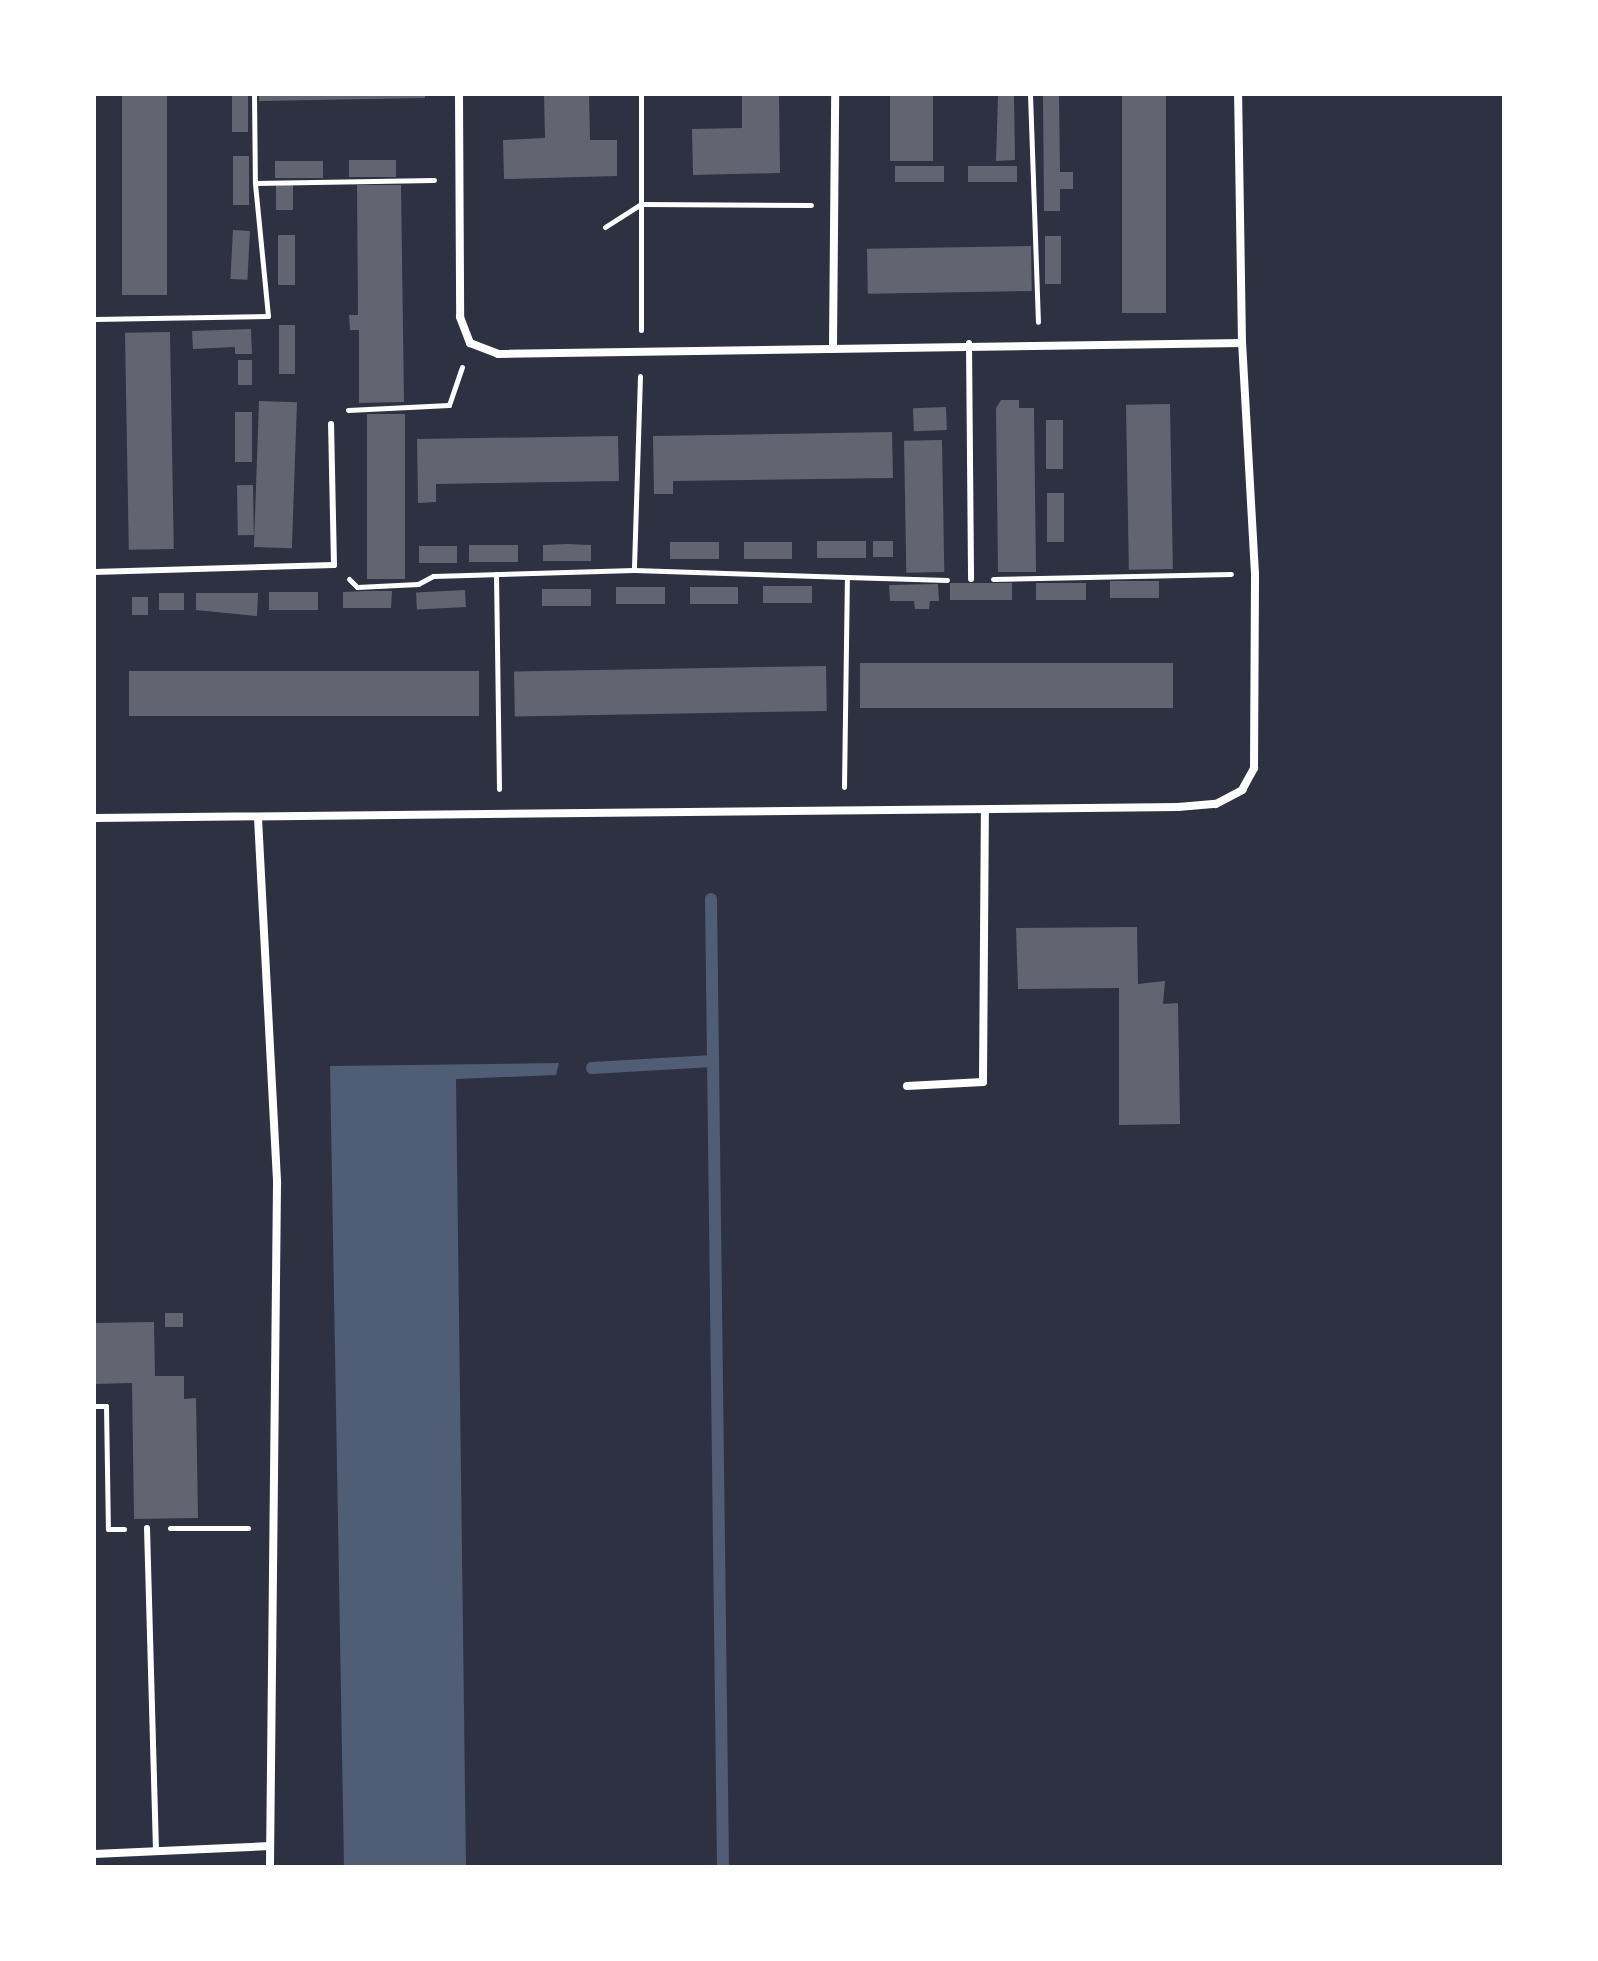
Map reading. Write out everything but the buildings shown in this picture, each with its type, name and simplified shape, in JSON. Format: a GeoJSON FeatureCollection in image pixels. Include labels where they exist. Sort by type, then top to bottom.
{"type":"FeatureCollection","features":[{"type":"Feature","properties":{"kind":"street"},"geometry":{"type":"LineString","coordinates":[[459,94],[460,317],[470,343],[498,354],[833,345],[1242,343]]}},
{"type":"Feature","properties":{"kind":"street"},"geometry":{"type":"LineString","coordinates":[[833,345],[835,94]]}},
{"type":"Feature","properties":{"kind":"street"},"geometry":{"type":"LineString","coordinates":[[94,818],[1178,807],[1216,804],[1242,790],[1254,768],[1255,574],[1242,343],[1238,94]]}},
{"type":"Feature","properties":{"kind":"street"},"geometry":{"type":"LineString","coordinates":[[907,1086],[983,1082],[985,811]]}},
{"type":"Feature","properties":{"kind":"street"},"geometry":{"type":"LineString","coordinates":[[258,818],[277,1184],[270,1867]]}},
{"type":"Feature","properties":{"kind":"street"},"geometry":{"type":"LineString","coordinates":[[94,1854],[270,1846]]}},
{"type":"Feature","properties":{"kind":"lane"},"geometry":{"type":"LineString","coordinates":[[969,343],[971,579]]}},
{"type":"Feature","properties":{"kind":"lane"},"geometry":{"type":"LineString","coordinates":[[94,572],[334,565],[331,424]]}},
{"type":"Feature","properties":{"kind":"lane"},"geometry":{"type":"LineString","coordinates":[[147,1528],[156,1852]]}},
{"type":"Feature","properties":{"kind":"path"},"geometry":{"type":"LineString","coordinates":[[94,319],[268,316],[255,183],[254,94]]}},
{"type":"Feature","properties":{"kind":"path"},"geometry":{"type":"LineString","coordinates":[[634,570],[641,351],[641,94]]}},
{"type":"Feature","properties":{"kind":"path"},"geometry":{"type":"LineString","coordinates":[[1030,94],[1039,343]]}},
{"type":"Feature","properties":{"kind":"path"},"geometry":{"type":"LineString","coordinates":[[255,183],[459,180]]}},
{"type":"Feature","properties":{"kind":"path"},"geometry":{"type":"LineString","coordinates":[[605,227],[641,204],[836,205]]}},
{"type":"Feature","properties":{"kind":"path"},"geometry":{"type":"LineString","coordinates":[[331,424],[332,410],[449,405],[470,343]]}},
{"type":"Feature","properties":{"kind":"path"},"geometry":{"type":"LineString","coordinates":[[334,565],[357,587],[496,574],[634,570],[971,579],[1255,574]]}},
{"type":"Feature","properties":{"kind":"path"},"geometry":{"type":"LineString","coordinates":[[496,574],[499,814]]}},
{"type":"Feature","properties":{"kind":"path"},"geometry":{"type":"LineString","coordinates":[[844,808],[847,577]]}},
{"type":"Feature","properties":{"kind":"path"},"geometry":{"type":"LineString","coordinates":[[94,1406],[106,1406],[108,1529],[273,1528]]}},
{"type":"Feature","properties":{"kind":"water"},"geometry":{"type":"Polygon","coordinates":[[[559,1063],[556,1075],[456,1079],[466,1867],[344,1867],[330,1066],[559,1063]]]}},
{"type":"Feature","properties":{"kind":"waterway"},"geometry":{"type":"LineString","coordinates":[[711,899],[723,1867]]}},
{"type":"Feature","properties":{"kind":"waterway"},"geometry":{"type":"LineString","coordinates":[[592,1068],[713,1061]]}}]}
